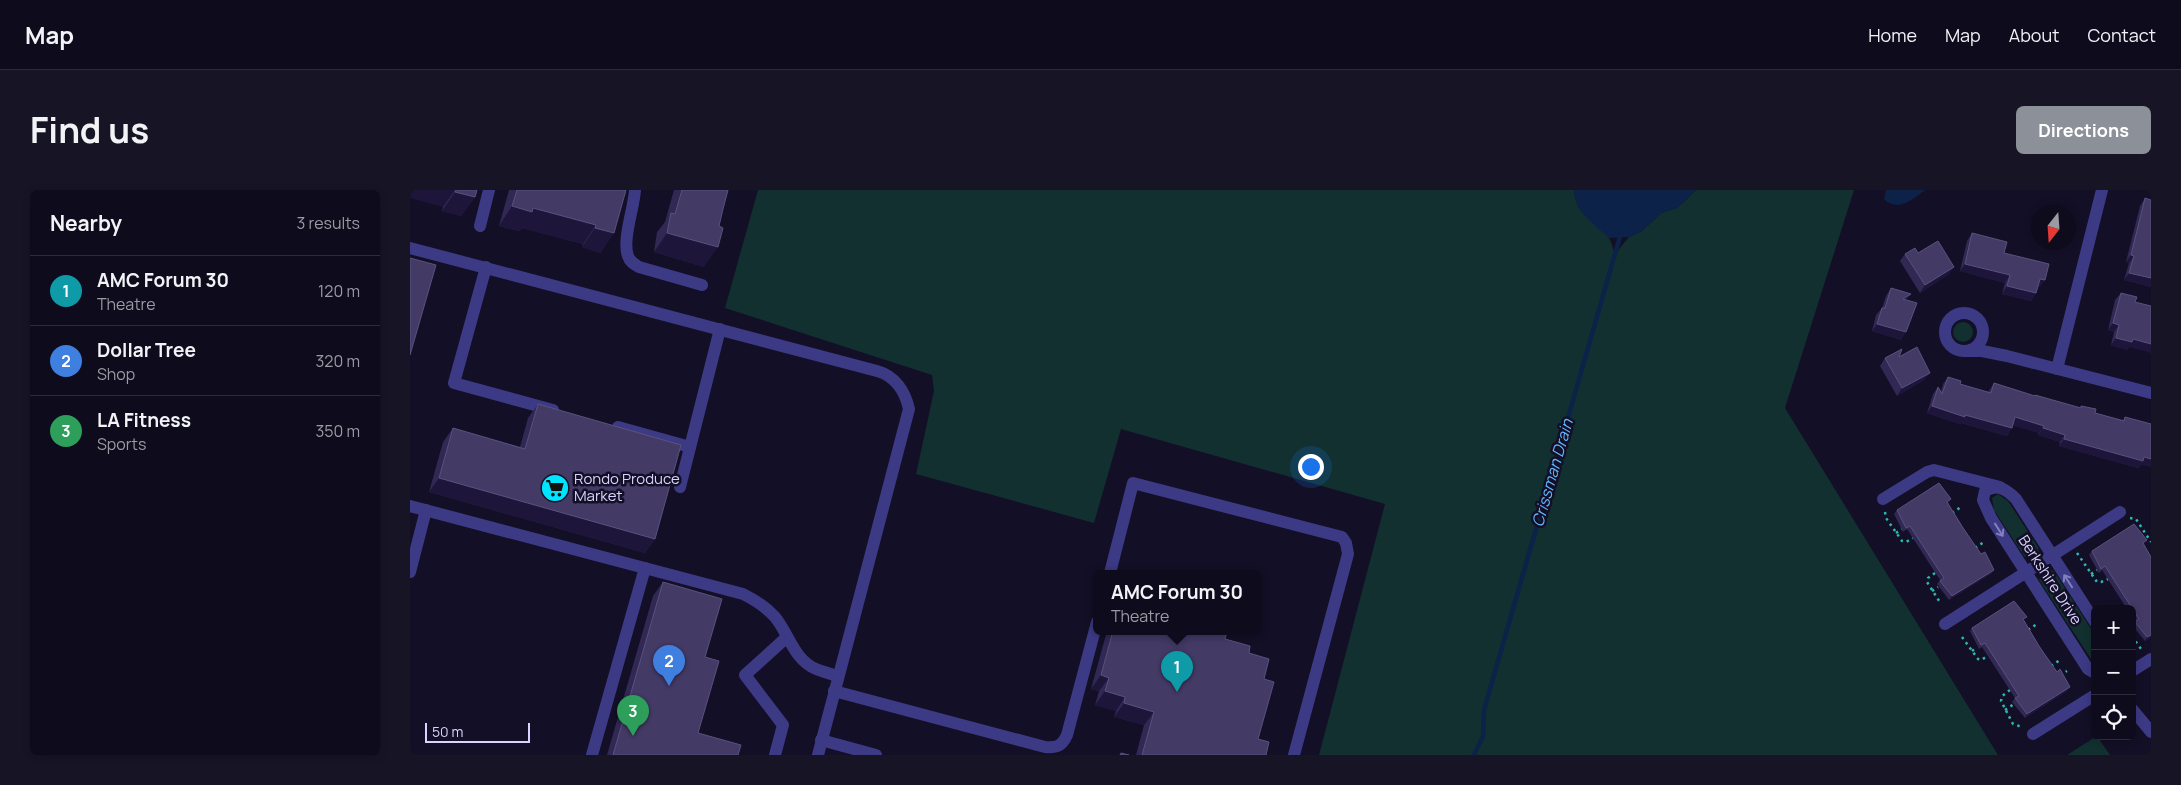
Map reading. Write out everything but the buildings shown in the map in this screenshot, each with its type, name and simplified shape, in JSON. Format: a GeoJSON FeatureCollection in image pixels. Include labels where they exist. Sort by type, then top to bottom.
{"type":"FeatureCollection","features":[{"type":"Feature","properties":{"kind":"street"},"geometry":{"type":"LineString","coordinates":[[480,226],[489,190]]}},
{"type":"Feature","properties":{"kind":"street"},"geometry":{"type":"LineString","coordinates":[[635,190],[627,247],[628,256],[632,263],[639,267],[702,285]]}},
{"type":"Feature","properties":{"kind":"street"},"geometry":{"type":"LineString","coordinates":[[2057,369],[2102,190]]}},
{"type":"Feature","properties":{"kind":"street"},"geometry":{"type":"LineString","coordinates":[[410,248],[884,373],[897,383],[907,401],[909,409],[818,755]]}},
{"type":"Feature","properties":{"kind":"street"},"geometry":{"type":"LineString","coordinates":[[486,267],[454,383],[566,413]]}},
{"type":"Feature","properties":{"kind":"street"},"geometry":{"type":"LineString","coordinates":[[2007,356],[1990,342],[1983,330],[1982,324],[1973,314],[1961,312],[1950,318],[1944,330],[1945,336],[1952,347],[1964,351],[1982,351],[2007,356],[2151,393]]}},
{"type":"Feature","properties":{"kind":"street"},"geometry":{"type":"LineString","coordinates":[[680,487],[720,329]]}},
{"type":"Feature","properties":{"kind":"street"},"geometry":{"type":"LineString","coordinates":[[1964,351],[1976,347],[1980,342],[1983,330]]}},
{"type":"Feature","properties":{"kind":"street"},"geometry":{"type":"LineString","coordinates":[[604,423],[690,447]]}},
{"type":"Feature","properties":{"kind":"street","name":"Berkshire Drive"},"geometry":{"type":"LineString","coordinates":[[1885,503],[1930,471],[1966,477],[2003,488],[2016,499],[2091,616]]}},
{"type":"Feature","properties":{"kind":"street","name":"Berkshire Drive"},"geometry":{"type":"LineString","coordinates":[[1966,477],[1980,493],[1991,518],[2088,669],[2091,671]]}},
{"type":"Feature","properties":{"kind":"street"},"geometry":{"type":"LineString","coordinates":[[1111,570],[1133,483],[1342,537],[1346,543],[1348,554],[1294,755]]}},
{"type":"Feature","properties":{"kind":"street"},"geometry":{"type":"LineString","coordinates":[[1983,500],[1986,491],[1990,488],[2003,488]]}},
{"type":"Feature","properties":{"kind":"street"},"geometry":{"type":"LineString","coordinates":[[410,506],[743,594],[755,601],[775,618],[797,654],[807,663],[815,669],[838,676]]}},
{"type":"Feature","properties":{"kind":"street"},"geometry":{"type":"LineString","coordinates":[[410,572],[426,510]]}},
{"type":"Feature","properties":{"kind":"street"},"geometry":{"type":"LineString","coordinates":[[1945,624],[2052,556],[2123,516]]}},
{"type":"Feature","properties":{"kind":"street"},"geometry":{"type":"LineString","coordinates":[[592,755],[645,568]]}},
{"type":"Feature","properties":{"kind":"street"},"geometry":{"type":"LineString","coordinates":[[834,691],[1045,747],[1056,748],[1063,744],[1067,735],[1094,635]]}},
{"type":"Feature","properties":{"kind":"street"},"geometry":{"type":"LineString","coordinates":[[775,755],[783,725],[745,676],[787,637]]}},
{"type":"Feature","properties":{"kind":"street"},"geometry":{"type":"LineString","coordinates":[[2136,668],[2148,657]]}},
{"type":"Feature","properties":{"kind":"street"},"geometry":{"type":"LineString","coordinates":[[2031,731],[2091,697]]}},
{"type":"Feature","properties":{"kind":"street"},"geometry":{"type":"LineString","coordinates":[[2136,714],[2151,732]]}},
{"type":"Feature","properties":{"kind":"street"},"geometry":{"type":"LineString","coordinates":[[822,740],[876,755]]}},
{"type":"Feature","properties":{"kind":"path"},"geometry":{"type":"LineString","coordinates":[[1885,503],[1885,516],[1902,541],[1906,542],[1913,538]]}},
{"type":"Feature","properties":{"kind":"path"},"geometry":{"type":"LineString","coordinates":[[1950,514],[1961,507]]}},
{"type":"Feature","properties":{"kind":"path"},"geometry":{"type":"LineString","coordinates":[[2123,516],[2136,519],[2151,542]]}},
{"type":"Feature","properties":{"kind":"path"},"geometry":{"type":"LineString","coordinates":[[1896,533],[1902,529]]}},
{"type":"Feature","properties":{"kind":"path"},"geometry":{"type":"LineString","coordinates":[[2142,541],[2148,537]]}},
{"type":"Feature","properties":{"kind":"path"},"geometry":{"type":"LineString","coordinates":[[1973,549],[1984,542]]}},
{"type":"Feature","properties":{"kind":"path"},"geometry":{"type":"LineString","coordinates":[[2075,550],[2091,574],[2099,582],[2108,579]]}},
{"type":"Feature","properties":{"kind":"path"},"geometry":{"type":"LineString","coordinates":[[2091,574],[2097,570]]}},
{"type":"Feature","properties":{"kind":"path"},"geometry":{"type":"LineString","coordinates":[[1935,573],[1927,580],[1941,604]]}},
{"type":"Feature","properties":{"kind":"path"},"geometry":{"type":"LineString","coordinates":[[1932,591],[1938,587]]}},
{"type":"Feature","properties":{"kind":"path"},"geometry":{"type":"LineString","coordinates":[[2026,631],[2037,624]]}},
{"type":"Feature","properties":{"kind":"path"},"geometry":{"type":"LineString","coordinates":[[1962,637],[1979,660],[1988,656]]}},
{"type":"Feature","properties":{"kind":"path"},"geometry":{"type":"LineString","coordinates":[[2136,641],[2148,657]]}},
{"type":"Feature","properties":{"kind":"path"},"geometry":{"type":"LineString","coordinates":[[1972,651],[1977,647]]}},
{"type":"Feature","properties":{"kind":"path"},"geometry":{"type":"LineString","coordinates":[[2048,667],[2060,660]]}},
{"type":"Feature","properties":{"kind":"path"},"geometry":{"type":"LineString","coordinates":[[2059,675],[2067,671]]}},
{"type":"Feature","properties":{"kind":"path"},"geometry":{"type":"LineString","coordinates":[[2010,690],[2001,699],[2005,710],[2015,726],[2031,731]]}},
{"type":"Feature","properties":{"kind":"path"},"geometry":{"type":"LineString","coordinates":[[2005,710],[2014,704]]}},
{"type":"Feature","properties":{"kind":"green space"},"geometry":{"type":"Polygon","coordinates":[[[758,190],[1574,190],[1579,207],[1604,232],[1610,240],[1615,254],[1629,237],[1642,231],[1661,213],[1677,208],[1696,190],[1854,190],[1785,408],[1998,755],[1319,755],[1385,504],[1121,429],[1094,523],[916,474],[934,391],[932,375],[725,308],[758,190]]]}},
{"type":"Feature","properties":{"kind":"green space"},"geometry":{"type":"Polygon","coordinates":[[[1963,322],[1970,325],[1973,332],[1970,339],[1963,342],[1956,339],[1953,332],[1956,325],[1963,322]]]}},
{"type":"Feature","properties":{"kind":"green space"},"geometry":{"type":"Polygon","coordinates":[[[1998,494],[2008,501],[2038,547],[2039,553],[2035,558],[2029,559],[2024,556],[1994,510],[1992,498],[1998,494]]]}},
{"type":"Feature","properties":{"kind":"green space"},"geometry":{"type":"Polygon","coordinates":[[[2043,571],[2054,571],[2091,629],[2091,659],[2039,580],[2043,571]]]}},
{"type":"Feature","properties":{"kind":"green space"},"geometry":{"type":"Polygon","coordinates":[[[2091,740],[2100,740],[2110,755],[2067,755],[2091,740]]]}},
{"type":"Feature","properties":{"kind":"water"},"geometry":{"type":"Polygon","coordinates":[[[1574,190],[1696,190],[1677,208],[1661,213],[1642,231],[1629,237],[1609,238],[1582,211],[1575,198],[1574,190]]]}},
{"type":"Feature","properties":{"kind":"water"},"geometry":{"type":"Polygon","coordinates":[[[1886,190],[1925,190],[1905,203],[1895,205],[1884,199],[1886,190]]]}},
{"type":"Feature","properties":{"kind":"waterway","name":"Crissman Drain"},"geometry":{"type":"LineString","coordinates":[[1474,755],[1483,736],[1484,710],[1621,233]]}},
{"type":"Feature","properties":{"kind":"place","name":"Rondo Produce Market"},"geometry":{"type":"Point","coordinates":[555,488]}},
{"type":"Feature","properties":{"kind":"place","name":"Dollar Tree"},"geometry":{"type":"Point","coordinates":[669,686]}},
{"type":"Feature","properties":{"kind":"place","name":"AMC Forum 30"},"geometry":{"type":"Point","coordinates":[1177,692]}},
{"type":"Feature","properties":{"kind":"place","name":"LA Fitness"},"geometry":{"type":"Point","coordinates":[633,736]}}]}
